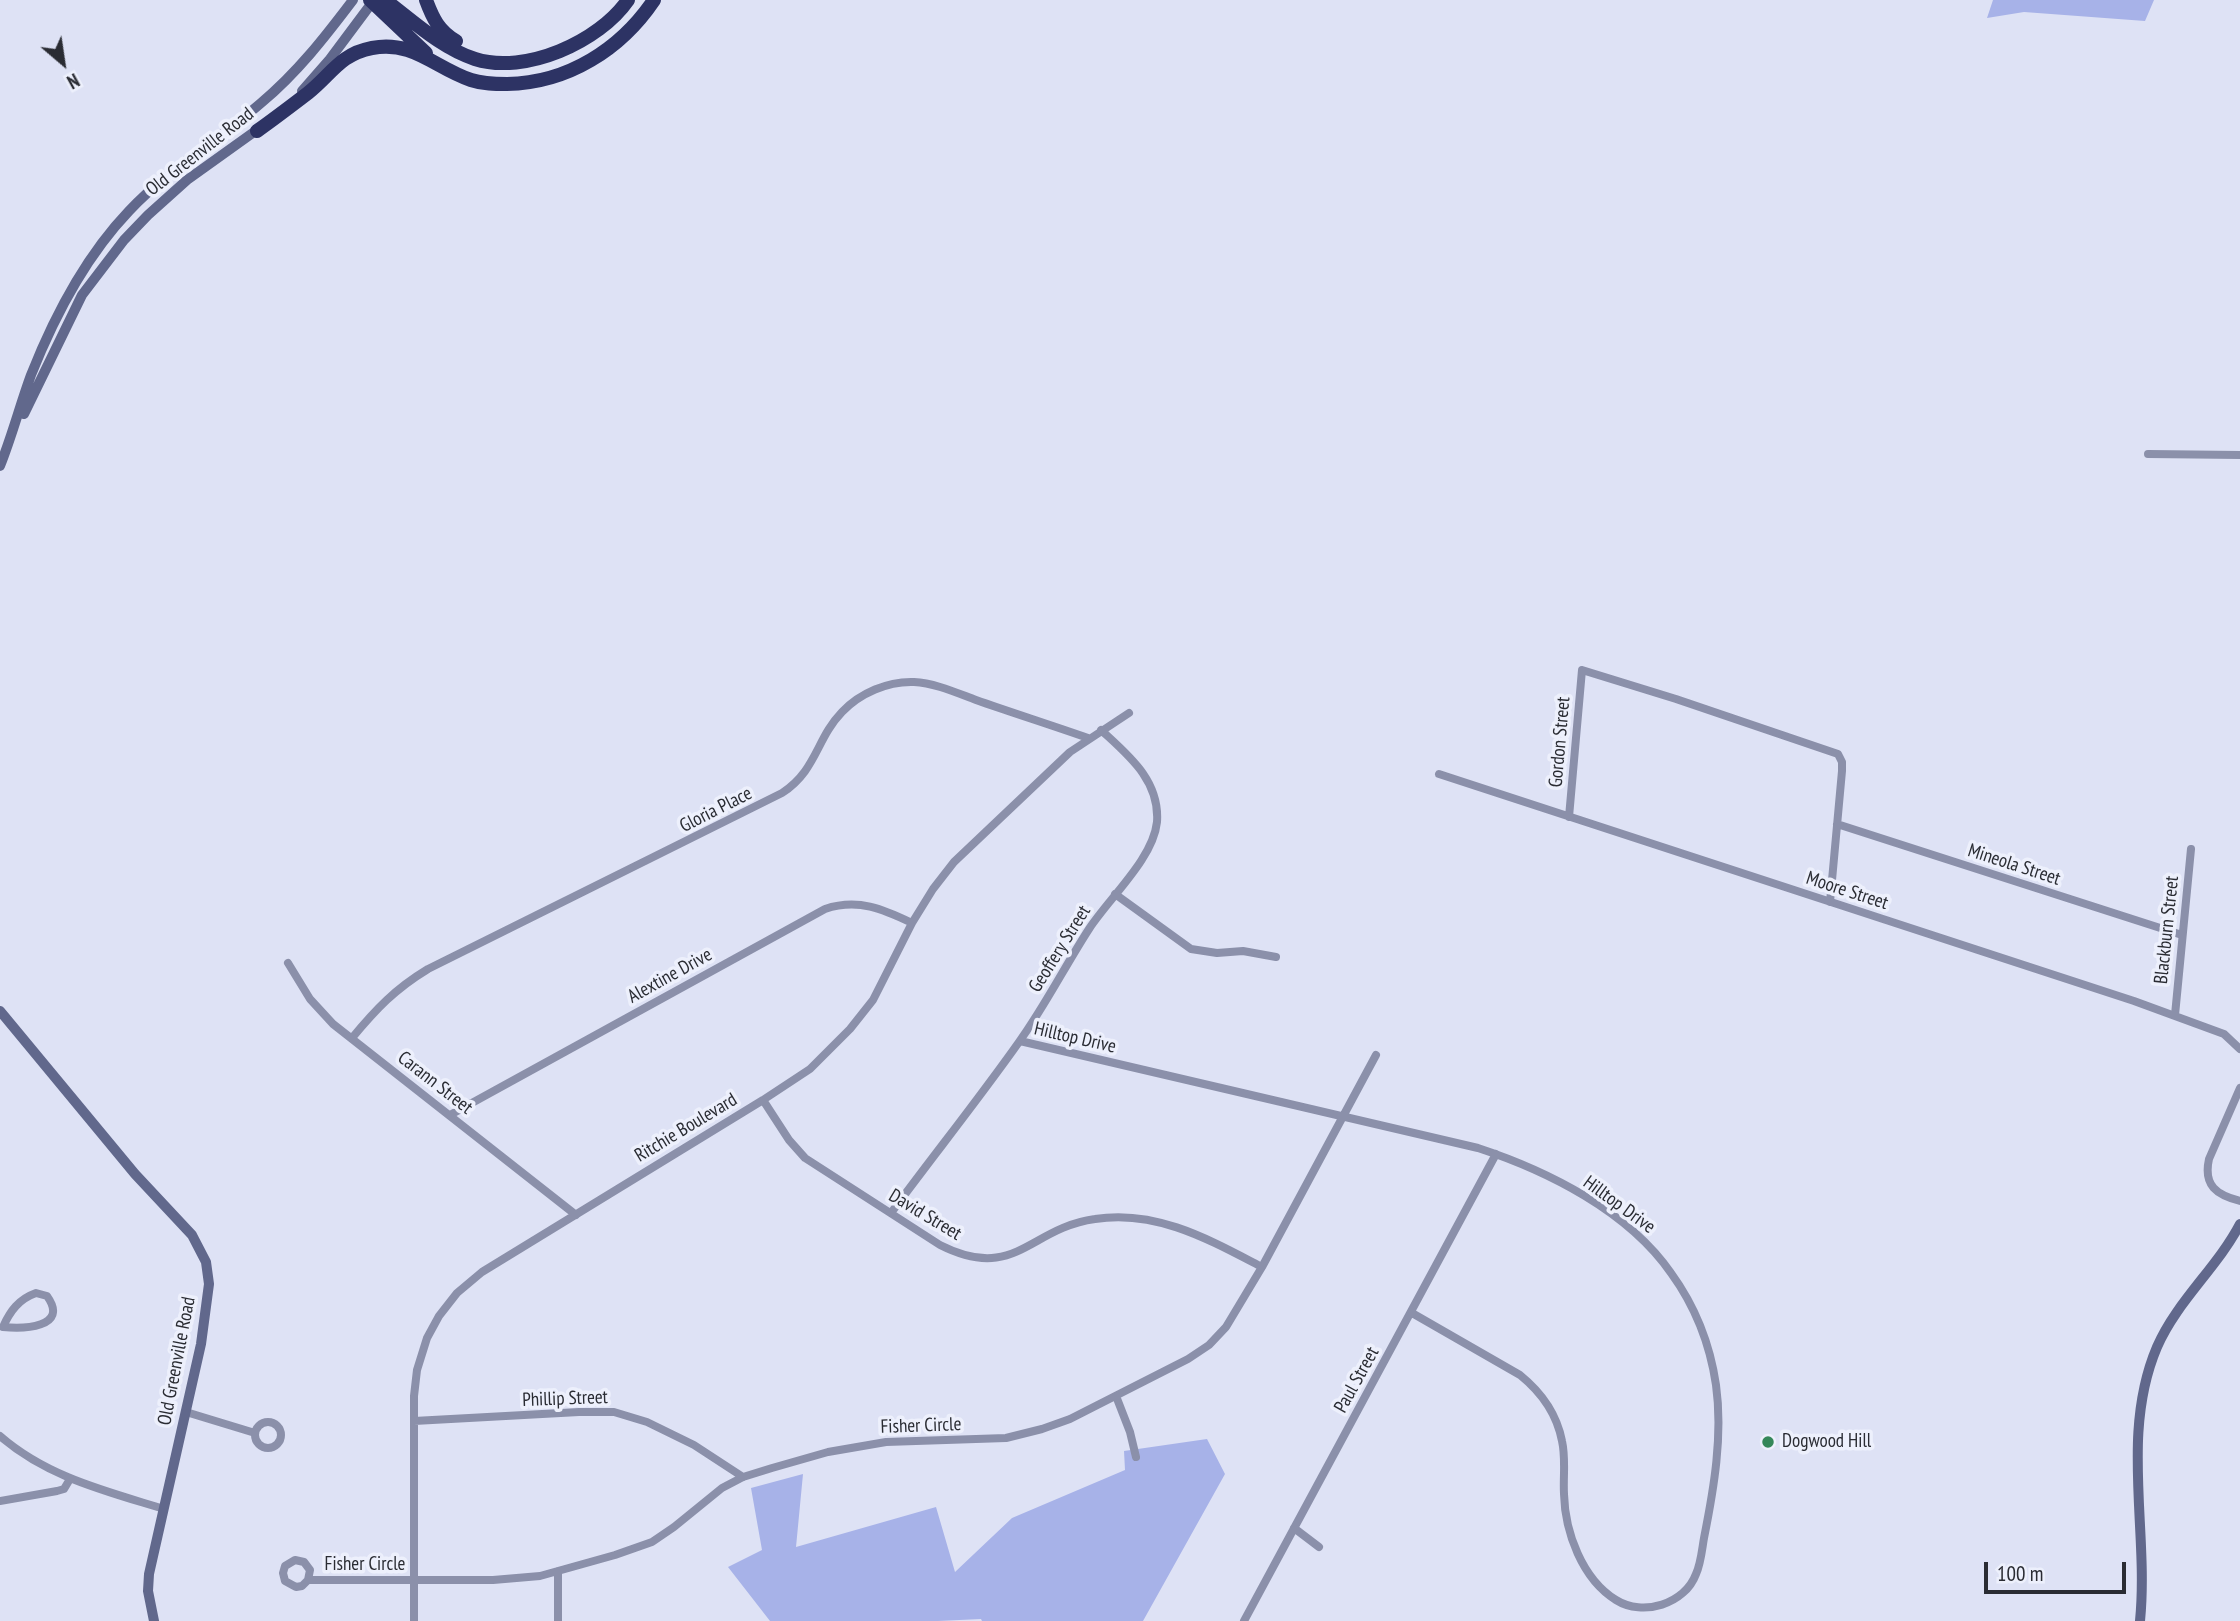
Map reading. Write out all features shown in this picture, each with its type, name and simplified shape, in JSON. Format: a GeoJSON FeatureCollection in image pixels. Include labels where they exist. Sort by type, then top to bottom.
{"type":"FeatureCollection","features":[{"type":"Feature","properties":{"kind":"highway"},"geometry":{"type":"LineString","coordinates":[[426,0],[439,28],[461,44],[499,58],[531,59]]}},
{"type":"Feature","properties":{"kind":"highway"},"geometry":{"type":"LineString","coordinates":[[376,1],[453,50],[495,64],[551,55],[584,40],[601,28],[628,0]]}},
{"type":"Feature","properties":{"kind":"highway"},"geometry":{"type":"LineString","coordinates":[[376,1],[432,58],[454,73],[493,85],[538,80],[573,70],[618,41],[637,23],[654,0]]}},
{"type":"Feature","properties":{"kind":"highway"},"geometry":{"type":"LineString","coordinates":[[257,131],[310,91],[340,61],[354,54],[368,49],[394,47],[409,49],[432,58]]}},
{"type":"Feature","properties":{"kind":"main road","name":"Old Greenville Road"},"geometry":{"type":"LineString","coordinates":[[5,454],[32,375],[64,304],[86,266],[106,239],[135,204],[177,166],[233,126],[285,82],[320,44],[353,0]]}},
{"type":"Feature","properties":{"kind":"main road","name":"Old Greenville Road"},"geometry":{"type":"LineString","coordinates":[[0,466],[68,322],[82,295],[103,267],[148,215],[187,180],[257,131],[307,86],[376,1]]}},
{"type":"Feature","properties":{"kind":"main road","name":"Old Greenville Road"},"geometry":{"type":"LineString","coordinates":[[0,1011],[109,1143],[192,1235],[202,1252],[208,1271],[208,1296],[198,1361],[149,1574],[148,1591],[154,1621]]}},
{"type":"Feature","properties":{"kind":"main road"},"geometry":{"type":"LineString","coordinates":[[2140,1621],[2143,1572],[2137,1444],[2144,1387],[2154,1356],[2172,1319],[2240,1224]]}},
{"type":"Feature","properties":{"kind":"street"},"geometry":{"type":"LineString","coordinates":[[2148,454],[2240,455]]}},
{"type":"Feature","properties":{"kind":"street","name":"Gordon Street"},"geometry":{"type":"LineString","coordinates":[[1569,817],[1582,670],[1835,752],[1842,762],[1837,824]]}},
{"type":"Feature","properties":{"kind":"street","name":"Gloria Place"},"geometry":{"type":"LineString","coordinates":[[352,1038],[382,1002],[428,969],[782,793],[796,783],[809,768],[837,718],[856,700],[877,689],[917,682],[1088,738]]}},
{"type":"Feature","properties":{"kind":"street","name":"Ritchie Boulevard"},"geometry":{"type":"LineString","coordinates":[[414,1621],[415,1385],[419,1359],[443,1310],[457,1293],[482,1272],[810,1069],[850,1029],[873,1000],[912,923],[928,896],[954,862],[1070,752],[1129,713]]}},
{"type":"Feature","properties":{"kind":"street","name":"Geoffery Street"},"geometry":{"type":"LineString","coordinates":[[891,1213],[1020,1041],[1090,928],[1148,851],[1157,816],[1156,803],[1145,774],[1137,763],[1101,730]]}},
{"type":"Feature","properties":{"kind":"street","name":"Moore Street"},"geometry":{"type":"LineString","coordinates":[[1439,774],[2175,1015],[2224,1034],[2240,1049]]}},
{"type":"Feature","properties":{"kind":"street"},"geometry":{"type":"LineString","coordinates":[[1830,902],[1837,824]]}},
{"type":"Feature","properties":{"kind":"street","name":"Mineola Street"},"geometry":{"type":"LineString","coordinates":[[1837,824],[2182,935]]}},
{"type":"Feature","properties":{"kind":"street","name":"Blackburn Street"},"geometry":{"type":"LineString","coordinates":[[2175,1015],[2191,849]]}},
{"type":"Feature","properties":{"kind":"street"},"geometry":{"type":"LineString","coordinates":[[1115,894],[1191,949],[1217,953],[1252,952],[1276,957]]}},
{"type":"Feature","properties":{"kind":"street","name":"Alextine Drive"},"geometry":{"type":"LineString","coordinates":[[450,1115],[825,909],[844,904],[865,904],[912,923]]}},
{"type":"Feature","properties":{"kind":"street","name":"Carann Street"},"geometry":{"type":"LineString","coordinates":[[288,963],[317,1008],[333,1024],[576,1214]]}},
{"type":"Feature","properties":{"kind":"street","name":"Hilltop Drive"},"geometry":{"type":"LineString","coordinates":[[1020,1041],[1496,1154],[1524,1164],[1568,1188],[1630,1228],[1668,1268],[1686,1296],[1699,1321],[1714,1371],[1719,1422],[1709,1510],[1697,1572],[1686,1589],[1667,1603],[1641,1608],[1619,1602],[1598,1584],[1581,1560],[1570,1532],[1564,1504],[1562,1441],[1557,1423],[1546,1403],[1520,1376],[1412,1313]]}},
{"type":"Feature","properties":{"kind":"street","name":"Fisher Circle"},"geometry":{"type":"LineString","coordinates":[[308,1580],[516,1579],[558,1571],[652,1542],[722,1488],[743,1477],[828,1452],[870,1444],[1017,1436],[1066,1421],[1182,1363],[1209,1345],[1231,1320],[1376,1055]]}},
{"type":"Feature","properties":{"kind":"street"},"geometry":{"type":"LineString","coordinates":[[2240,1088],[2207,1167],[2209,1179],[2216,1191],[2240,1201]]}},
{"type":"Feature","properties":{"kind":"street","name":"David Street"},"geometry":{"type":"LineString","coordinates":[[763,1100],[789,1140],[805,1158],[940,1245],[973,1258],[1011,1255],[1052,1232],[1096,1218],[1131,1217],[1189,1231],[1262,1267]]}},
{"type":"Feature","properties":{"kind":"street","name":"Paul Street"},"geometry":{"type":"LineString","coordinates":[[1244,1621],[1496,1154]]}},
{"type":"Feature","properties":{"kind":"street"},"geometry":{"type":"LineString","coordinates":[[36,1293],[44,1294],[50,1299],[51,1317],[41,1325],[1,1327],[22,1299],[36,1293]]}},
{"type":"Feature","properties":{"kind":"street"},"geometry":{"type":"LineString","coordinates":[[1116,1396],[1136,1457]]}},
{"type":"Feature","properties":{"kind":"street"},"geometry":{"type":"LineString","coordinates":[[186,1412],[255,1433]]}},
{"type":"Feature","properties":{"kind":"street","name":"Phillip Street"},"geometry":{"type":"LineString","coordinates":[[414,1421],[614,1412],[647,1422],[694,1445],[743,1477]]}},
{"type":"Feature","properties":{"kind":"street"},"geometry":{"type":"LineString","coordinates":[[0,1436],[26,1455],[70,1479],[164,1509]]}},
{"type":"Feature","properties":{"kind":"street"},"geometry":{"type":"LineString","coordinates":[[0,1501],[64,1489],[70,1479]]}},
{"type":"Feature","properties":{"kind":"street"},"geometry":{"type":"LineString","coordinates":[[1294,1528],[1319,1546]]}},
{"type":"Feature","properties":{"kind":"street"},"geometry":{"type":"LineString","coordinates":[[558,1571],[558,1621]]}},
{"type":"Feature","properties":{"kind":"shaded area"},"geometry":{"type":"Polygon","coordinates":[[[1993,0],[2154,0],[2145,21],[2024,12],[1987,18],[1993,0]]]}},
{"type":"Feature","properties":{"kind":"shaded area"},"geometry":{"type":"Polygon","coordinates":[[[1207,1439],[1225,1474],[1143,1621],[770,1621],[728,1567],[762,1550],[751,1488],[803,1474],[796,1547],[936,1507],[955,1572],[1012,1518],[1125,1470],[1124,1451],[1207,1439]]]}},
{"type":"Feature","properties":{"kind":"place","name":"Dogwood Hill"},"geometry":{"type":"Point","coordinates":[1768,1442]}}]}
